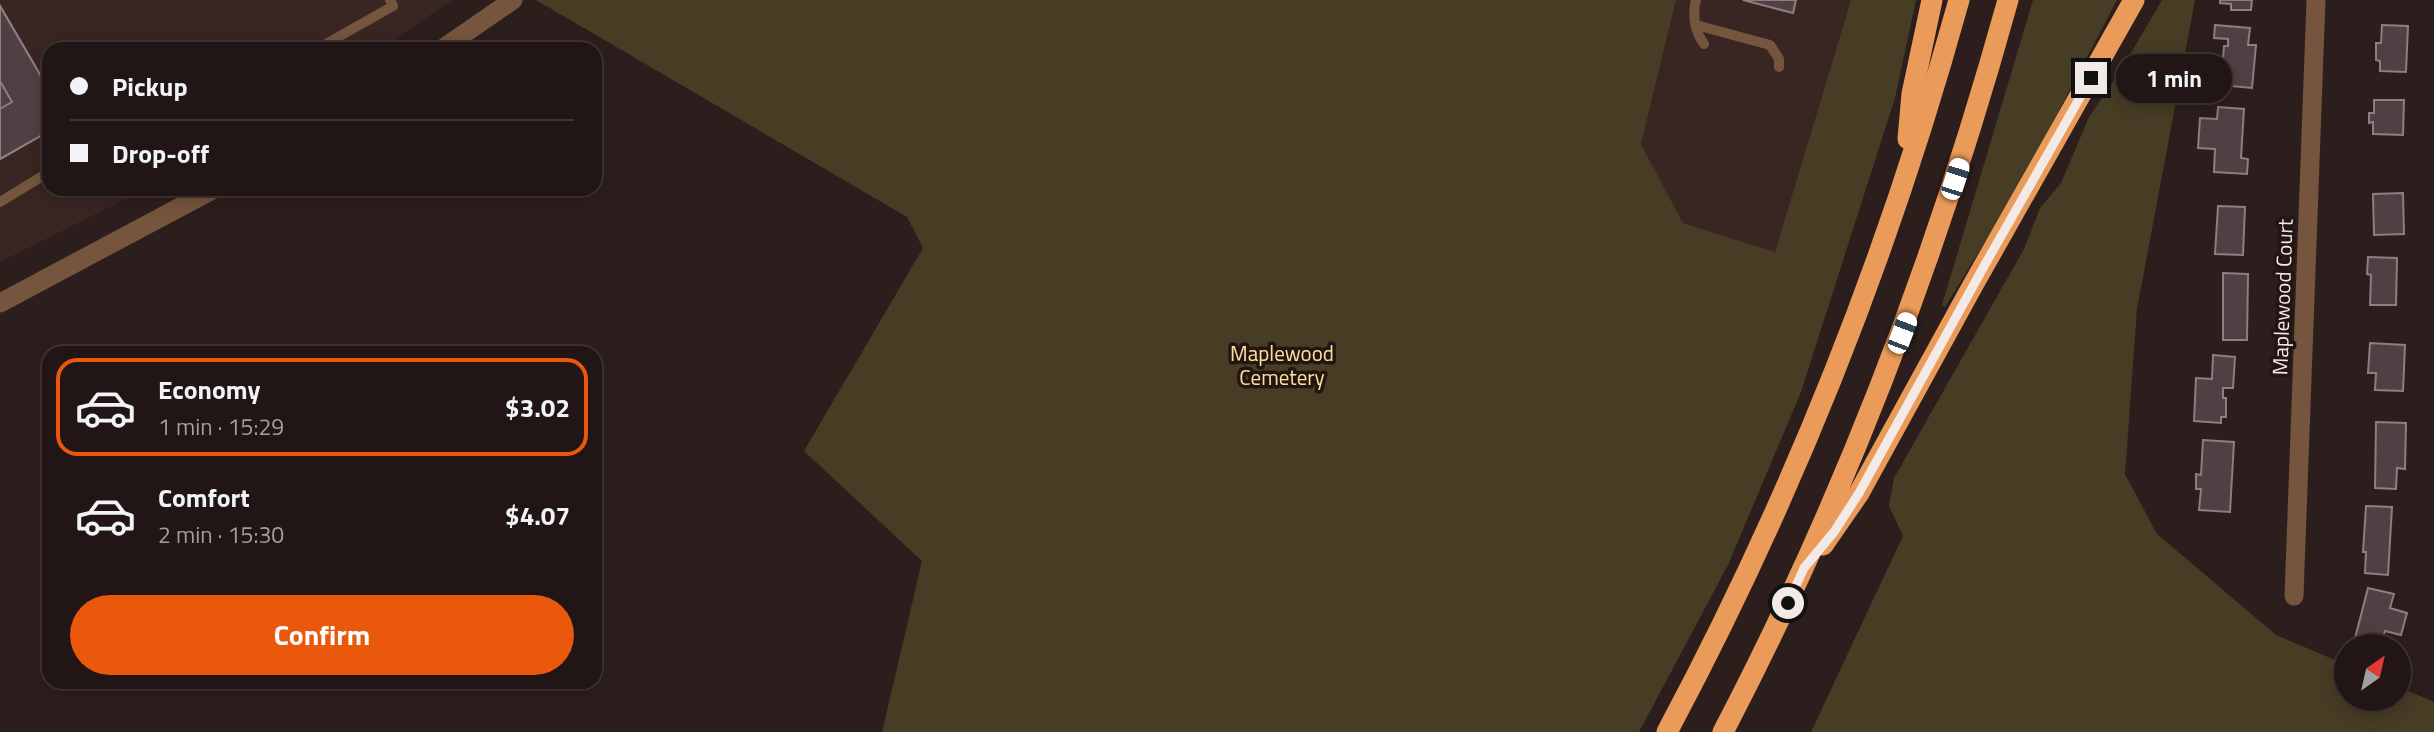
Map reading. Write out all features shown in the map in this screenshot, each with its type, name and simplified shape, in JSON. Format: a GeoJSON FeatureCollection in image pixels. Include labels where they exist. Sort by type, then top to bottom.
{"type":"FeatureCollection","features":[{"type":"Feature","properties":{"kind":"highway"},"geometry":{"type":"LineString","coordinates":[[1909,164],[1910,104],[1932,0]]}},
{"type":"Feature","properties":{"kind":"highway"},"geometry":{"type":"LineString","coordinates":[[1667,732],[1731,606],[1793,471],[1861,303],[1909,164],[1959,0]]}},
{"type":"Feature","properties":{"kind":"highway"},"geometry":{"type":"LineString","coordinates":[[1723,732],[1804,568],[1872,410],[1924,273],[1968,140],[2008,0]]}},
{"type":"Feature","properties":{"kind":"highway"},"geometry":{"type":"LineString","coordinates":[[1804,568],[1855,501],[2134,0]]}},
{"type":"Feature","properties":{"kind":"street"},"geometry":{"type":"LineString","coordinates":[[452,42],[513,0]]}},
{"type":"Feature","properties":{"kind":"street","name":"Maplewood Court"},"geometry":{"type":"LineString","coordinates":[[2294,596],[2316,0]]}},
{"type":"Feature","properties":{"kind":"street"},"geometry":{"type":"LineString","coordinates":[[0,303],[201,196]]}},
{"type":"Feature","properties":{"kind":"lane"},"geometry":{"type":"LineString","coordinates":[[330,42],[394,6],[390,0]]}},
{"type":"Feature","properties":{"kind":"lane"},"geometry":{"type":"LineString","coordinates":[[1696,0],[1694,16],[1704,44]]}},
{"type":"Feature","properties":{"kind":"lane"},"geometry":{"type":"LineString","coordinates":[[1696,25],[1770,45],[1776,51],[1779,67]]}},
{"type":"Feature","properties":{"kind":"lane"},"geometry":{"type":"LineString","coordinates":[[0,202],[42,176]]}},
{"type":"Feature","properties":{"kind":"shaded area"},"geometry":{"type":"Polygon","coordinates":[[[0,0],[452,0],[391,42],[42,42],[42,196],[132,196],[0,262],[0,0]]]}},
{"type":"Feature","properties":{"kind":"shaded area"},"geometry":{"type":"Polygon","coordinates":[[[1676,0],[1851,0],[1776,252],[1683,223],[1641,144],[1676,0]]]}},
{"type":"Feature","properties":{"kind":"green space","name":"Maplewood Cemetery"},"geometry":{"type":"Polygon","coordinates":[[[536,0],[1676,0],[1641,144],[1683,223],[1775,252],[1851,0],[1916,0],[1895,98],[1801,392],[1728,565],[1639,732],[882,732],[922,561],[804,451],[923,248],[907,217],[536,0]]]}},
{"type":"Feature","properties":{"kind":"green space"},"geometry":{"type":"Polygon","coordinates":[[[2033,0],[2117,0],[2019,187],[1945,307],[1942,305],[2033,0]]]}},
{"type":"Feature","properties":{"kind":"green space"},"geometry":{"type":"Polygon","coordinates":[[[2162,0],[2195,0],[2137,309],[2125,474],[2157,534],[2276,635],[2334,660],[2334,711],[2411,711],[2412,693],[2434,702],[2434,732],[1811,732],[1903,536],[1889,506],[1894,478],[2024,249],[2040,208],[2061,183],[2089,117],[2121,70],[2162,0]]]}},
{"type":"Feature","properties":{"kind":"building"},"geometry":{"type":"Polygon","coordinates":[[[1743,0],[1796,0],[1793,13],[1743,0]]]}},
{"type":"Feature","properties":{"kind":"building"},"geometry":{"type":"Polygon","coordinates":[[[2220,0],[2252,0],[2251,10],[2231,10],[2231,4],[2220,3],[2220,0]]]}},
{"type":"Feature","properties":{"kind":"building"},"geometry":{"type":"Polygon","coordinates":[[[0,6],[42,78],[42,135],[0,159],[0,6]]]}},
{"type":"Feature","properties":{"kind":"building"},"geometry":{"type":"Polygon","coordinates":[[[0,6],[42,78],[42,135],[0,159],[0,109],[12,102],[0,81],[0,6]]]}},
{"type":"Feature","properties":{"kind":"building"},"geometry":{"type":"Polygon","coordinates":[[[2215,25],[2250,28],[2248,45],[2256,45],[2252,88],[2221,85],[2224,46],[2228,46],[2228,39],[2214,38],[2215,25]]]}},
{"type":"Feature","properties":{"kind":"building"},"geometry":{"type":"Polygon","coordinates":[[[2382,25],[2408,26],[2406,72],[2380,71],[2380,61],[2376,60],[2376,43],[2381,43],[2382,25]]]}},
{"type":"Feature","properties":{"kind":"building"},"geometry":{"type":"Polygon","coordinates":[[[2374,100],[2404,100],[2403,135],[2373,134],[2373,122],[2369,123],[2369,113],[2374,113],[2374,100]]]}},
{"type":"Feature","properties":{"kind":"building"},"geometry":{"type":"Polygon","coordinates":[[[2218,107],[2244,109],[2241,158],[2248,159],[2247,174],[2214,172],[2215,149],[2198,148],[2200,118],[2217,119],[2218,107]]]}},
{"type":"Feature","properties":{"kind":"building"},"geometry":{"type":"Polygon","coordinates":[[[2403,193],[2404,234],[2374,235],[2373,194],[2403,193]]]}},
{"type":"Feature","properties":{"kind":"building"},"geometry":{"type":"Polygon","coordinates":[[[2218,206],[2245,207],[2243,255],[2215,254],[2218,206]]]}},
{"type":"Feature","properties":{"kind":"building"},"geometry":{"type":"Polygon","coordinates":[[[2368,257],[2397,258],[2396,305],[2370,305],[2371,275],[2367,274],[2368,257]]]}},
{"type":"Feature","properties":{"kind":"building"},"geometry":{"type":"Polygon","coordinates":[[[2223,273],[2248,274],[2247,340],[2223,340],[2223,273]]]}},
{"type":"Feature","properties":{"kind":"building"},"geometry":{"type":"Polygon","coordinates":[[[2370,343],[2405,345],[2403,391],[2375,390],[2376,373],[2368,373],[2370,343]]]}},
{"type":"Feature","properties":{"kind":"building"},"geometry":{"type":"Polygon","coordinates":[[[2213,355],[2235,357],[2233,388],[2223,388],[2226,417],[2221,417],[2221,423],[2194,421],[2196,378],[2212,379],[2213,355]]]}},
{"type":"Feature","properties":{"kind":"building"},"geometry":{"type":"Polygon","coordinates":[[[2376,422],[2406,423],[2405,469],[2397,468],[2396,489],[2375,488],[2376,422]]]}},
{"type":"Feature","properties":{"kind":"building"},"geometry":{"type":"Polygon","coordinates":[[[2203,440],[2234,442],[2230,512],[2199,510],[2201,489],[2196,489],[2196,474],[2201,475],[2203,440]]]}},
{"type":"Feature","properties":{"kind":"building"},"geometry":{"type":"Polygon","coordinates":[[[2366,506],[2392,507],[2388,575],[2365,573],[2366,552],[2363,552],[2366,506]]]}},
{"type":"Feature","properties":{"kind":"building"},"geometry":{"type":"Polygon","coordinates":[[[2368,588],[2394,594],[2390,608],[2407,613],[2401,634],[2385,631],[2384,634],[2356,634],[2368,588]]]}},
{"type":"Feature","properties":{"kind":"route"},"geometry":{"type":"LineString","coordinates":[[1788,603],[1804,568],[1834,532],[1859,493],[2091,78]]}}]}
